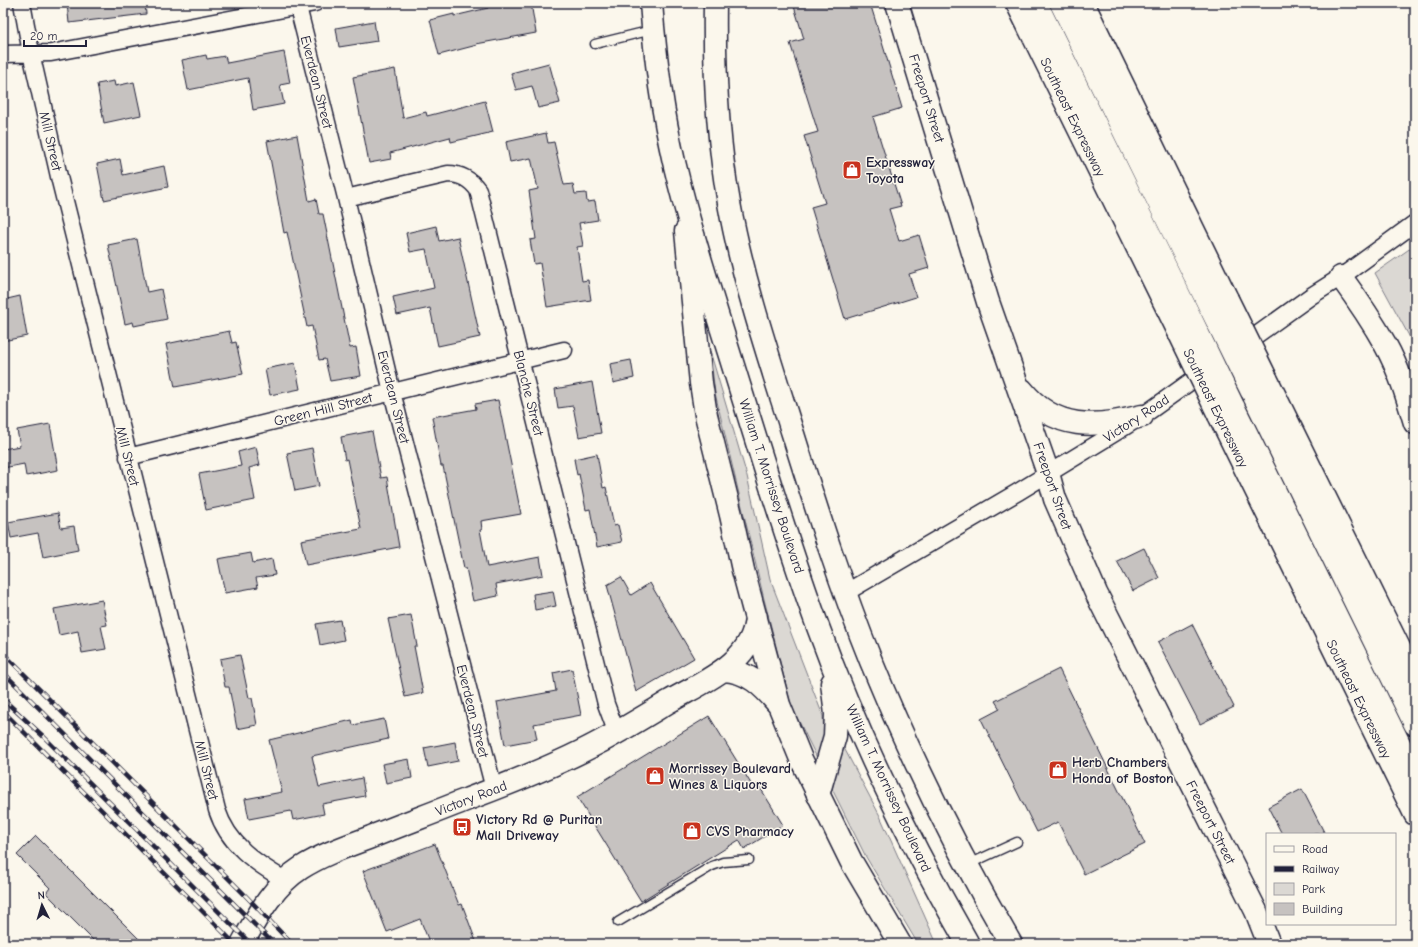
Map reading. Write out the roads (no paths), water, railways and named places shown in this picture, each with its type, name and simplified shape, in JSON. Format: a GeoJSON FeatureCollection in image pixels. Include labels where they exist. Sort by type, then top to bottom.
{"type":"FeatureCollection","features":[{"type":"Feature","properties":{"kind":"main road","name":"William T. Morrissey Boulevard"},"geometry":{"type":"LineString","coordinates":[[651,3],[653,30],[665,117],[683,196],[701,262],[779,513],[818,628],[861,732],[892,800],[968,944]]}},
{"type":"Feature","properties":{"kind":"main road"},"geometry":{"type":"LineString","coordinates":[[715,3],[715,59],[719,130],[729,202],[736,238],[775,375],[821,523],[845,594],[870,660],[900,730],[931,796],[1011,944]]}},
{"type":"Feature","properties":{"kind":"main road","name":"Freeport Street"},"geometry":{"type":"LineString","coordinates":[[897,3],[988,302],[1048,473],[1055,499],[1096,593],[1256,910],[1269,944]]}},
{"type":"Feature","properties":{"kind":"main road","name":"Southeast Expressway"},"geometry":{"type":"LineString","coordinates":[[1017,3],[1184,324],[1415,814]]}},
{"type":"Feature","properties":{"kind":"main road"},"geometry":{"type":"LineString","coordinates":[[1036,3],[1184,324]]}},
{"type":"Feature","properties":{"kind":"main road"},"geometry":{"type":"LineString","coordinates":[[1061,3],[1219,303]]}},
{"type":"Feature","properties":{"kind":"main road"},"geometry":{"type":"LineString","coordinates":[[1083,3],[1219,303],[1415,724]]}},
{"type":"Feature","properties":{"kind":"main road"},"geometry":{"type":"LineString","coordinates":[[683,196],[703,398],[743,570],[779,705],[789,733],[851,861],[900,944]]}},
{"type":"Feature","properties":{"kind":"main road"},"geometry":{"type":"LineString","coordinates":[[1341,278],[1371,321],[1386,346],[1399,373],[1415,422]]}},
{"type":"Feature","properties":{"kind":"main road"},"geometry":{"type":"LineString","coordinates":[[1017,384],[1029,399],[1045,412],[1074,423],[1090,425],[1108,424],[1142,416]]}},
{"type":"Feature","properties":{"kind":"main road"},"geometry":{"type":"LineString","coordinates":[[1258,384],[1415,680]]}},
{"type":"Feature","properties":{"kind":"main road"},"geometry":{"type":"LineString","coordinates":[[1226,411],[1415,776]]}},
{"type":"Feature","properties":{"kind":"main road","name":"Victory Road"},"geometry":{"type":"LineString","coordinates":[[242,944],[274,891],[284,880],[301,868],[326,855],[494,789],[574,755],[618,731],[723,670],[749,643],[754,633],[756,616]]}},
{"type":"Feature","properties":{"kind":"main road"},"geometry":{"type":"LineString","coordinates":[[818,628],[831,678],[836,714],[833,742],[818,795]]}},
{"type":"Feature","properties":{"kind":"main road"},"geometry":{"type":"LineString","coordinates":[[723,670],[735,671],[752,678],[764,688],[779,705]]}},
{"type":"Feature","properties":{"kind":"street","name":"Mill Street"},"geometry":{"type":"LineString","coordinates":[[22,3],[31,54],[60,181],[219,818],[230,837],[240,849],[266,869],[284,880]]}},
{"type":"Feature","properties":{"kind":"street"},"geometry":{"type":"LineString","coordinates":[[3,54],[51,53],[297,5],[315,3]]}},
{"type":"Feature","properties":{"kind":"street","name":"Everdean Street"},"geometry":{"type":"LineString","coordinates":[[297,5],[346,198],[392,392],[494,789]]}},
{"type":"Feature","properties":{"kind":"street","name":"Blanche Street"},"geometry":{"type":"LineString","coordinates":[[346,198],[448,174],[460,175],[470,180],[478,190],[606,704],[613,723],[618,731]]}},
{"type":"Feature","properties":{"kind":"street","name":"Victory Road"},"geometry":{"type":"LineString","coordinates":[[845,594],[1142,416],[1311,296],[1341,278],[1415,223]]}},
{"type":"Feature","properties":{"kind":"street","name":"Green Hill Street"},"geometry":{"type":"LineString","coordinates":[[128,457],[564,350]]}},
{"type":"Feature","properties":{"kind":"lane"},"geometry":{"type":"LineString","coordinates":[[595,44],[653,30]]}},
{"type":"Feature","properties":{"kind":"lane"},"geometry":{"type":"LineString","coordinates":[[967,865],[1017,842]]}},
{"type":"Feature","properties":{"kind":"lane"},"geometry":{"type":"LineString","coordinates":[[618,922],[712,866],[723,862],[750,860]]}},
{"type":"Feature","properties":{"kind":"railway"},"geometry":{"type":"LineString","coordinates":[[3,653],[292,944]]}},
{"type":"Feature","properties":{"kind":"railway"},"geometry":{"type":"LineString","coordinates":[[3,672],[274,944]]}},
{"type":"Feature","properties":{"kind":"railway"},"geometry":{"type":"LineString","coordinates":[[3,699],[44,737],[251,944]]}},
{"type":"Feature","properties":{"kind":"railway"},"geometry":{"type":"LineString","coordinates":[[3,711],[235,944]]}},
{"type":"Feature","properties":{"kind":"place","name":"Expressway Toyota"},"geometry":{"type":"Point","coordinates":[852,170]}},
{"type":"Feature","properties":{"kind":"place","name":"Herb Chambers Honda of Boston"},"geometry":{"type":"Point","coordinates":[1058,770]}},
{"type":"Feature","properties":{"kind":"place","name":"Morrissey Boulevard Wines & Liquors"},"geometry":{"type":"Point","coordinates":[655,776]}},
{"type":"Feature","properties":{"kind":"place","name":"Victory Rd @ Puritan Mall Driveway"},"geometry":{"type":"Point","coordinates":[462,827]}},
{"type":"Feature","properties":{"kind":"place","name":"CVS Pharmacy"},"geometry":{"type":"Point","coordinates":[692,831]}}]}
